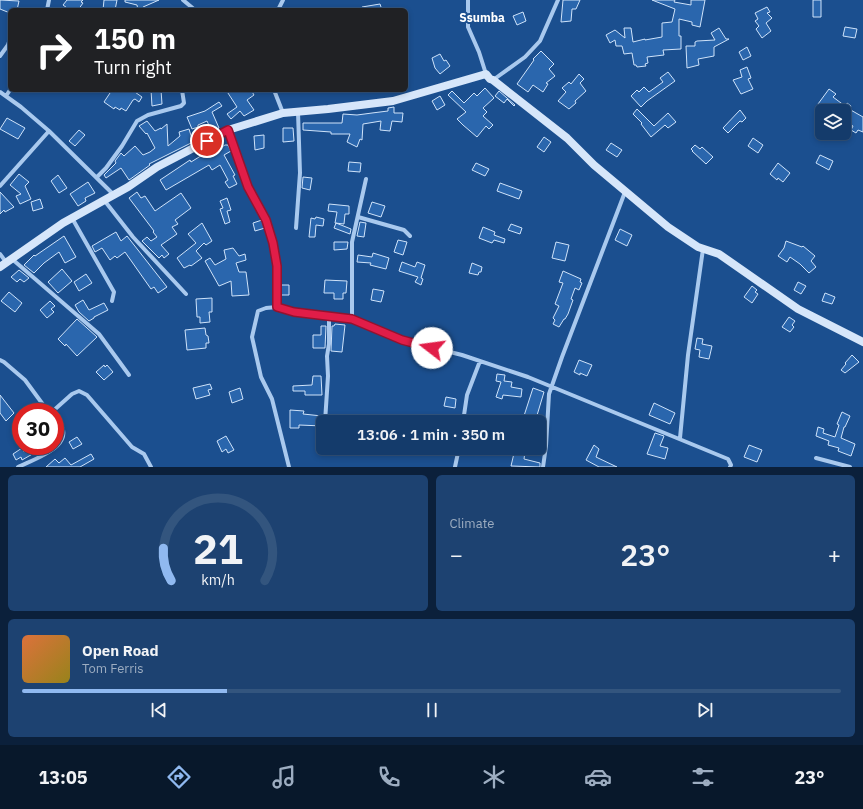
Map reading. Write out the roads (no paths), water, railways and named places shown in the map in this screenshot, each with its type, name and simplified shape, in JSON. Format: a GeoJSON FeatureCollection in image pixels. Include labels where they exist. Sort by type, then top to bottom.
{"type":"FeatureCollection","features":[{"type":"Feature","properties":{"kind":"street"},"geometry":{"type":"LineString","coordinates":[[183,0],[193,8]]}},
{"type":"Feature","properties":{"kind":"street"},"geometry":{"type":"LineString","coordinates":[[468,0],[468,27],[479,52],[486,74],[490,80],[493,80],[567,138],[594,165],[668,227],[698,247],[719,254],[798,309],[863,342]]}},
{"type":"Feature","properties":{"kind":"street"},"geometry":{"type":"LineString","coordinates":[[493,80],[525,57],[540,41],[558,0]]}},
{"type":"Feature","properties":{"kind":"street"},"geometry":{"type":"LineString","coordinates":[[0,56],[8,45]]}},
{"type":"Feature","properties":{"kind":"street"},"geometry":{"type":"LineString","coordinates":[[6,262],[54,228],[128,187],[157,167],[228,130],[283,113],[393,101],[486,74]]}},
{"type":"Feature","properties":{"kind":"street"},"geometry":{"type":"LineString","coordinates":[[0,92],[21,107],[49,131],[113,194]]}},
{"type":"Feature","properties":{"kind":"street"},"geometry":{"type":"LineString","coordinates":[[6,96],[9,92]]}},
{"type":"Feature","properties":{"kind":"street"},"geometry":{"type":"LineString","coordinates":[[97,177],[106,168],[122,146],[137,121],[148,115],[181,106],[184,103],[182,92]]}},
{"type":"Feature","properties":{"kind":"street"},"geometry":{"type":"LineString","coordinates":[[275,92],[283,113]]}},
{"type":"Feature","properties":{"kind":"street"},"geometry":{"type":"LineString","coordinates":[[296,228],[300,174],[298,111]]}},
{"type":"Feature","properties":{"kind":"street"},"geometry":{"type":"LineString","coordinates":[[228,130],[248,187],[266,220],[273,243],[277,266],[277,307]]}},
{"type":"Feature","properties":{"kind":"street"},"geometry":{"type":"LineString","coordinates":[[0,186],[49,131]]}},
{"type":"Feature","properties":{"kind":"street"},"geometry":{"type":"LineString","coordinates":[[352,319],[352,242],[366,179]]}},
{"type":"Feature","properties":{"kind":"street"},"geometry":{"type":"LineString","coordinates":[[542,467],[546,446],[549,394],[625,192]]}},
{"type":"Feature","properties":{"kind":"street"},"geometry":{"type":"LineString","coordinates":[[103,200],[133,237],[186,294]]}},
{"type":"Feature","properties":{"kind":"street"},"geometry":{"type":"LineString","coordinates":[[358,217],[404,230],[410,236]]}},
{"type":"Feature","properties":{"kind":"street"},"geometry":{"type":"LineString","coordinates":[[72,218],[114,292],[112,301]]}},
{"type":"Feature","properties":{"kind":"street"},"geometry":{"type":"LineString","coordinates":[[680,438],[688,355],[703,248]]}},
{"type":"Feature","properties":{"kind":"street"},"geometry":{"type":"LineString","coordinates":[[0,254],[6,262],[99,334],[129,375]]}},
{"type":"Feature","properties":{"kind":"street"},"geometry":{"type":"LineString","coordinates":[[289,467],[272,399],[261,377],[252,337],[258,311],[266,308],[277,307],[294,312],[352,319],[402,340],[480,361],[528,377],[680,438],[728,459],[731,464],[730,467]]}},
{"type":"Feature","properties":{"kind":"street"},"geometry":{"type":"LineString","coordinates":[[325,415],[329,316]]}},
{"type":"Feature","properties":{"kind":"street"},"geometry":{"type":"LineString","coordinates":[[0,360],[25,380],[44,403]]}},
{"type":"Feature","properties":{"kind":"street"},"geometry":{"type":"LineString","coordinates":[[463,415],[467,395],[480,361]]}},
{"type":"Feature","properties":{"kind":"street"},"geometry":{"type":"LineString","coordinates":[[62,403],[72,394],[79,391],[87,395],[132,447],[144,454],[152,467]]}},
{"type":"Feature","properties":{"kind":"street"},"geometry":{"type":"LineString","coordinates":[[18,467],[43,455]]}},
{"type":"Feature","properties":{"kind":"street"},"geometry":{"type":"LineString","coordinates":[[455,467],[458,455]]}},
{"type":"Feature","properties":{"kind":"street"},"geometry":{"type":"LineString","coordinates":[[816,458],[850,467]]}},
{"type":"Feature","properties":{"kind":"district","name":"Ssumba"},"geometry":{"type":"Point","coordinates":[482,18]}}]}
